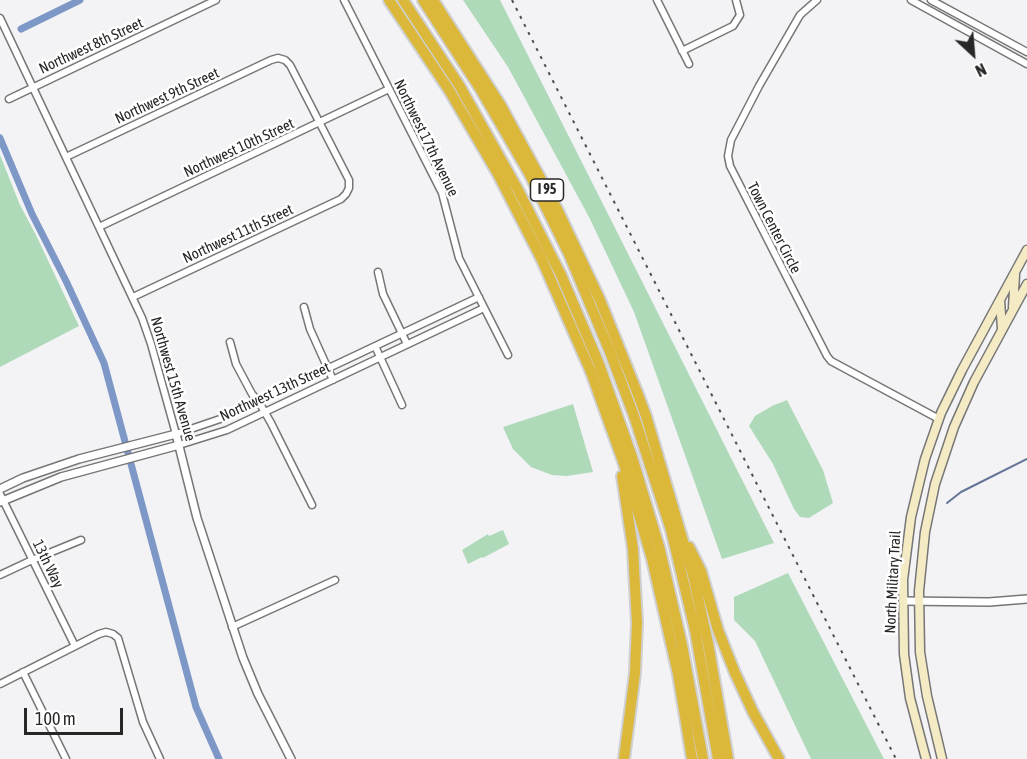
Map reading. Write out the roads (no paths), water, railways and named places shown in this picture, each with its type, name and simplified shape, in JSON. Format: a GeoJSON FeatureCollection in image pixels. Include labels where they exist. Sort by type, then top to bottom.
{"type":"FeatureCollection","features":[{"type":"Feature","properties":{"kind":"highway","name":"I 95"},"geometry":{"type":"LineString","coordinates":[[389,0],[462,110],[517,209],[570,321],[616,441],[639,514],[678,674],[692,759]]}},
{"type":"Feature","properties":{"kind":"highway"},"geometry":{"type":"LineString","coordinates":[[403,0],[459,85],[514,182],[561,274],[599,364],[632,456],[660,550],[682,645],[702,759]]}},
{"type":"Feature","properties":{"kind":"highway"},"geometry":{"type":"LineString","coordinates":[[423,0],[477,83],[529,173],[569,254],[610,351],[638,425],[671,530],[695,630],[718,759]]}},
{"type":"Feature","properties":{"kind":"highway","name":"I 95"},"geometry":{"type":"LineString","coordinates":[[434,0],[513,127],[583,263],[646,416],[701,609],[728,759]]}},
{"type":"Feature","properties":{"kind":"highway"},"geometry":{"type":"LineString","coordinates":[[616,441],[631,534],[637,599],[635,666],[624,759]]}},
{"type":"Feature","properties":{"kind":"highway"},"geometry":{"type":"LineString","coordinates":[[677,525],[701,571],[714,616],[735,673],[779,759]]}},
{"type":"Feature","properties":{"kind":"main road","name":"North Military Trail"},"geometry":{"type":"LineString","coordinates":[[926,759],[910,698],[904,654],[903,601],[911,517],[922,470],[939,418],[962,370],[1027,250]]}},
{"type":"Feature","properties":{"kind":"main road"},"geometry":{"type":"LineString","coordinates":[[1013,309],[1015,272]]}},
{"type":"Feature","properties":{"kind":"main road","name":"North Military Trail"},"geometry":{"type":"LineString","coordinates":[[942,759],[920,652],[918,601],[925,532],[941,461],[963,404],[1027,284]]}},
{"type":"Feature","properties":{"kind":"main road"},"geometry":{"type":"LineString","coordinates":[[1000,300],[1002,329]]}},
{"type":"Feature","properties":{"kind":"street","name":"Northwest 8th Street"},"geometry":{"type":"LineString","coordinates":[[9,99],[216,0]]}},
{"type":"Feature","properties":{"kind":"street","name":"Northwest 17th Avenue"},"geometry":{"type":"LineString","coordinates":[[344,0],[442,193],[459,258],[508,355]]}},
{"type":"Feature","properties":{"kind":"street"},"geometry":{"type":"LineString","coordinates":[[657,0],[689,64]]}},
{"type":"Feature","properties":{"kind":"street"},"geometry":{"type":"LineString","coordinates":[[682,51],[733,26],[740,15],[736,0]]}},
{"type":"Feature","properties":{"kind":"street","name":"Town Center Circle"},"geometry":{"type":"LineString","coordinates":[[817,0],[800,15],[759,86],[731,140],[728,156],[730,166],[818,342],[831,361],[939,418]]}},
{"type":"Feature","properties":{"kind":"street"},"geometry":{"type":"LineString","coordinates":[[911,0],[1027,64]]}},
{"type":"Feature","properties":{"kind":"street"},"geometry":{"type":"LineString","coordinates":[[931,0],[1027,52]]}},
{"type":"Feature","properties":{"kind":"street","name":"Northwest 15th Avenue"},"geometry":{"type":"LineString","coordinates":[[0,18],[147,331],[197,518],[232,627],[252,680],[291,759]]}},
{"type":"Feature","properties":{"kind":"street","name":"Northwest 9th Street"},"geometry":{"type":"LineString","coordinates":[[66,157],[278,58],[290,65],[320,123]]}},
{"type":"Feature","properties":{"kind":"street","name":"Northwest 10th Street"},"geometry":{"type":"LineString","coordinates":[[99,227],[389,89]]}},
{"type":"Feature","properties":{"kind":"street","name":"Northwest 11th Street"},"geometry":{"type":"LineString","coordinates":[[133,297],[341,199],[349,188],[349,180],[320,123]]}},
{"type":"Feature","properties":{"kind":"street"},"geometry":{"type":"LineString","coordinates":[[378,272],[383,294],[407,345]]}},
{"type":"Feature","properties":{"kind":"street","name":"Northwest 13th Street"},"geometry":{"type":"LineString","coordinates":[[0,489],[51,468],[217,421],[479,297]]}},
{"type":"Feature","properties":{"kind":"street"},"geometry":{"type":"LineString","coordinates":[[304,307],[310,329],[333,380]]}},
{"type":"Feature","properties":{"kind":"street","name":"Northwest 13th Street"},"geometry":{"type":"LineString","coordinates":[[1,498],[61,477],[227,430],[484,308]]}},
{"type":"Feature","properties":{"kind":"street"},"geometry":{"type":"LineString","coordinates":[[230,342],[236,364],[252,394],[265,412],[312,505]]}},
{"type":"Feature","properties":{"kind":"street"},"geometry":{"type":"LineString","coordinates":[[375,346],[402,405]]}},
{"type":"Feature","properties":{"kind":"street","name":"13th Way"},"geometry":{"type":"LineString","coordinates":[[1,498],[75,646]]}},
{"type":"Feature","properties":{"kind":"street"},"geometry":{"type":"LineString","coordinates":[[0,575],[81,540]]}},
{"type":"Feature","properties":{"kind":"street"},"geometry":{"type":"LineString","coordinates":[[232,627],[335,580]]}},
{"type":"Feature","properties":{"kind":"street"},"geometry":{"type":"LineString","coordinates":[[903,601],[1027,600]]}},
{"type":"Feature","properties":{"kind":"street"},"geometry":{"type":"LineString","coordinates":[[0,684],[94,636],[106,632],[113,634],[118,638],[141,715],[160,759]]}},
{"type":"Feature","properties":{"kind":"street"},"geometry":{"type":"LineString","coordinates":[[22,672],[66,759]]}},
{"type":"Feature","properties":{"kind":"waterway"},"geometry":{"type":"LineString","coordinates":[[21,29],[80,0]]}},
{"type":"Feature","properties":{"kind":"waterway"},"geometry":{"type":"LineString","coordinates":[[0,138],[32,214],[104,363],[196,707],[219,759]]}},
{"type":"Feature","properties":{"kind":"waterway"},"geometry":{"type":"LineString","coordinates":[[947,503],[961,492],[1027,459]]}},
{"type":"Feature","properties":{"kind":"railway"},"geometry":{"type":"LineString","coordinates":[[512,0],[896,759]]}}]}
